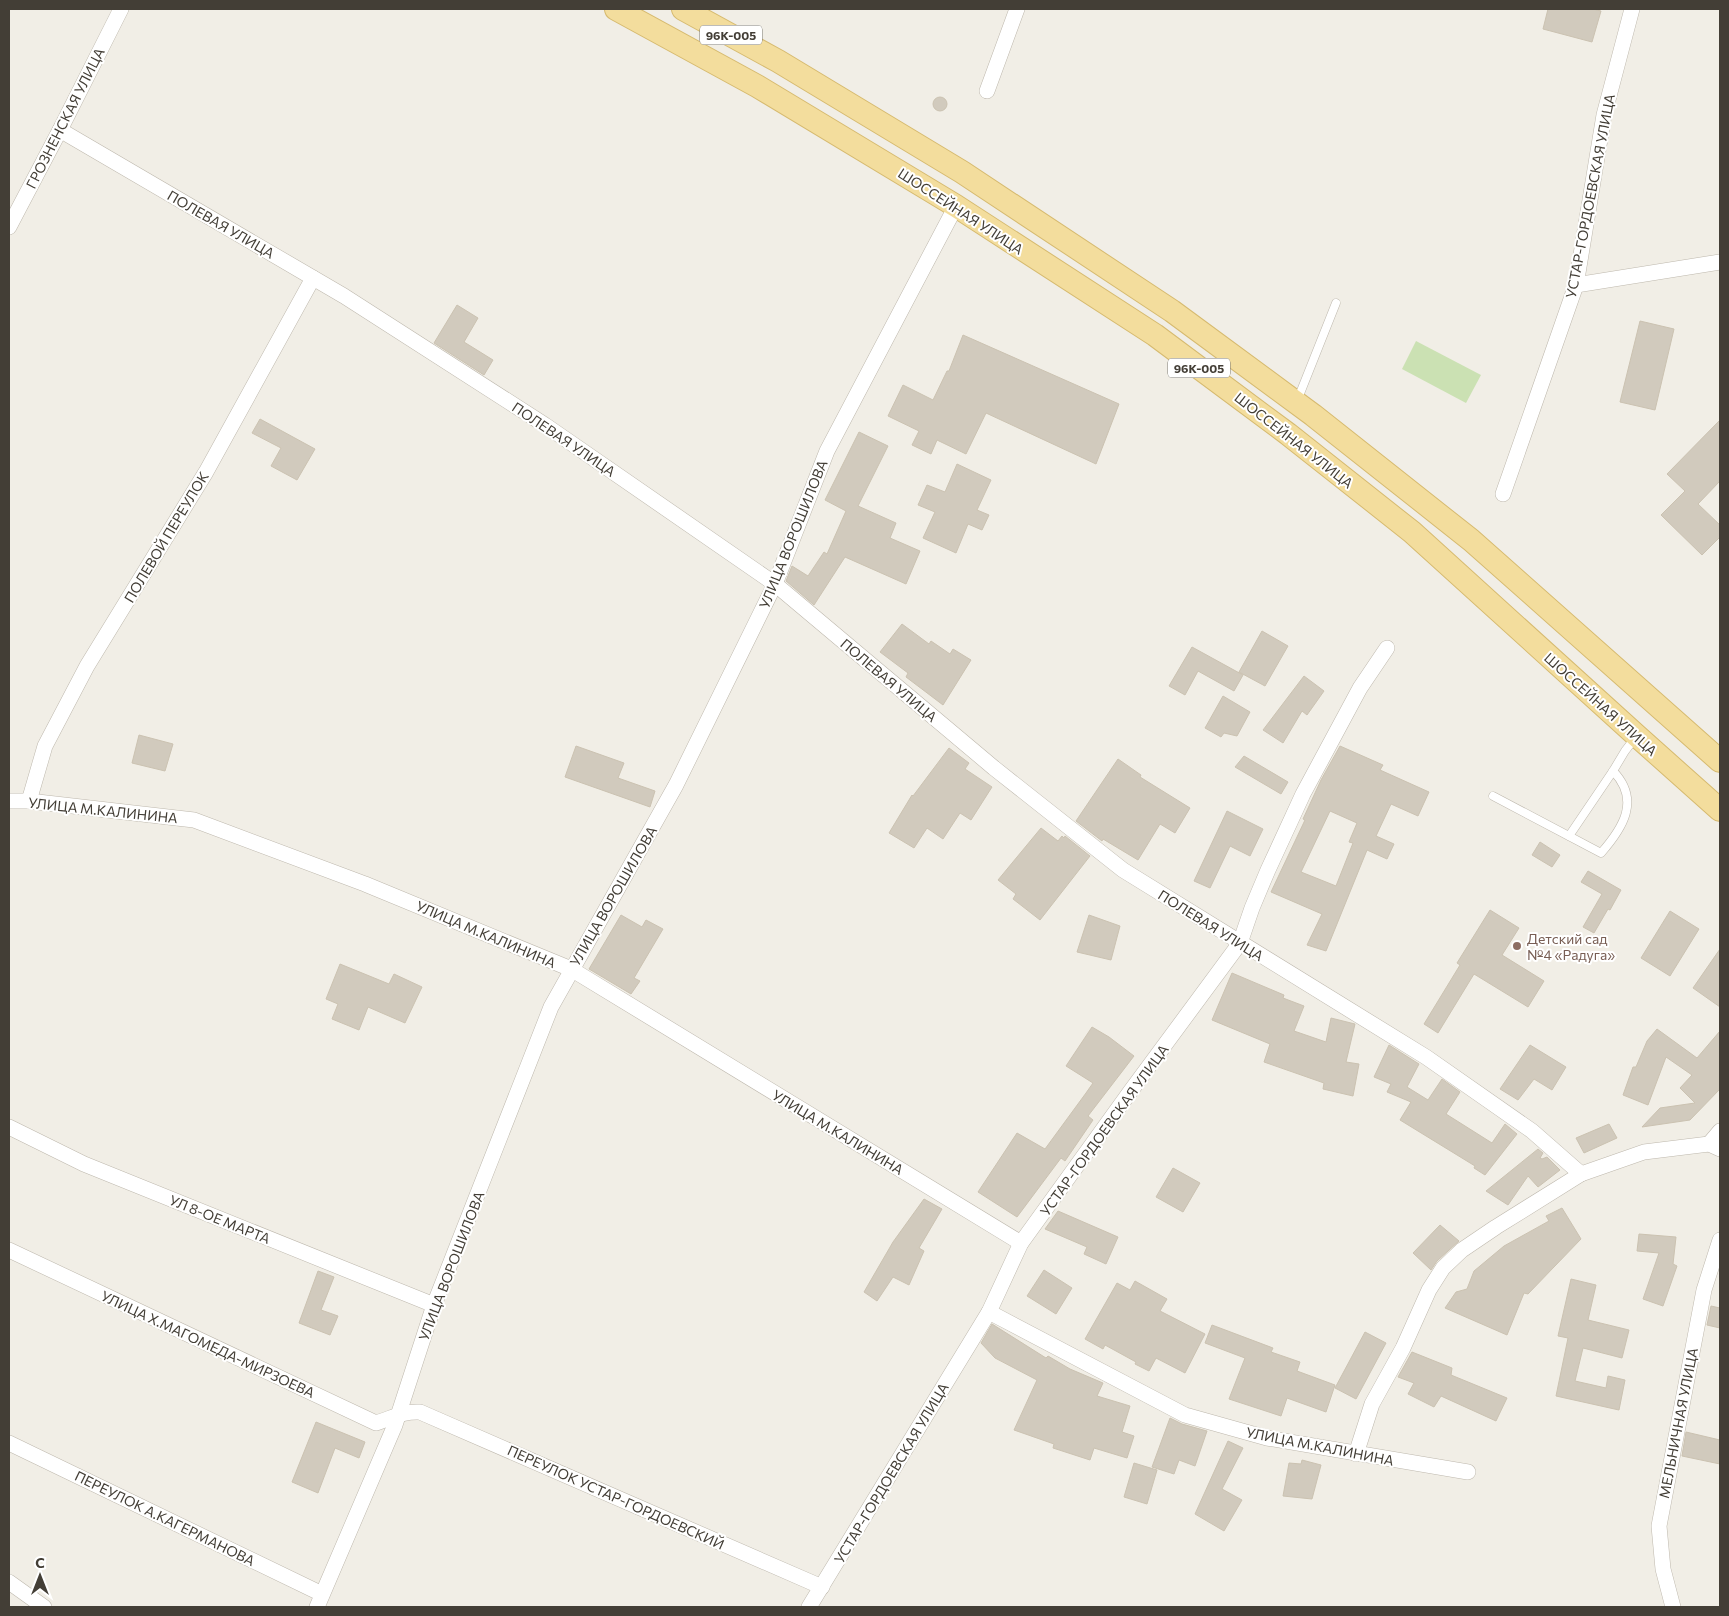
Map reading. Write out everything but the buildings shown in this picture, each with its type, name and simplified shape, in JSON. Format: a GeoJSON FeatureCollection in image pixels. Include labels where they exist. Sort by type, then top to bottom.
{"type":"FeatureCollection","features":[{"type":"Feature","properties":{"kind":"main road","name":"ШОССЕЙНАЯ УЛИЦА"},"geometry":{"type":"LineString","coordinates":[[616,9],[757,86],[956,206],[1155,335],[1288,434],[1431,549],[1720,810]]}},
{"type":"Feature","properties":{"kind":"main road","name":"96К-005"},"geometry":{"type":"LineString","coordinates":[[683,9],[778,61],[962,172],[1172,312],[1296,403],[1471,540],[1720,761]]}},
{"type":"Feature","properties":{"kind":"street","name":"ГРОЗНЕНСКАЯ УЛИЦА"},"geometry":{"type":"LineString","coordinates":[[9,226],[121,9]]}},
{"type":"Feature","properties":{"kind":"street"},"geometry":{"type":"LineString","coordinates":[[986,91],[1017,9]]}},
{"type":"Feature","properties":{"kind":"street","name":"УСТАР-ГОРДОЕВСКАЯ УЛИЦА"},"geometry":{"type":"LineString","coordinates":[[1503,494],[1576,285],[1604,115],[1632,9]]}},
{"type":"Feature","properties":{"kind":"street","name":"ПОЛЕВАЯ УЛИЦА"},"geometry":{"type":"LineString","coordinates":[[60,130],[313,278],[545,425],[775,584],[994,768],[1123,870],[1426,1057],[1532,1131],[1581,1174]]}},
{"type":"Feature","properties":{"kind":"street","name":"УЛИЦА ВОРОШИЛОВА"},"geometry":{"type":"LineString","coordinates":[[319,1601],[403,1413],[434,1305],[551,1007],[676,785],[775,584],[827,451],[956,206]]}},
{"type":"Feature","properties":{"kind":"street"},"geometry":{"type":"LineString","coordinates":[[1576,285],[1720,262]]}},
{"type":"Feature","properties":{"kind":"street","name":"ПОЛЕВОЙ ПЕРЕУЛОК"},"geometry":{"type":"LineString","coordinates":[[29,801],[45,746],[87,666],[206,472],[313,278]]}},
{"type":"Feature","properties":{"kind":"street","name":"УСТАР-ГОРДОЕВСКАЯ УЛИЦА"},"geometry":{"type":"LineString","coordinates":[[809,1607],[988,1312],[1021,1243],[1240,943],[1252,908],[1302,794],[1360,688],[1387,648]]}},
{"type":"Feature","properties":{"kind":"street","name":"УЛИЦА М.КАЛИНИНА"},"geometry":{"type":"LineString","coordinates":[[9,801],[29,801],[194,820],[365,884],[571,969],[1021,1243]]}},
{"type":"Feature","properties":{"kind":"street","name":"УЛ 8-ОЕ МАРТА"},"geometry":{"type":"LineString","coordinates":[[9,1127],[84,1164],[434,1305]]}},
{"type":"Feature","properties":{"kind":"street"},"geometry":{"type":"LineString","coordinates":[[1356,1454],[1372,1404],[1403,1348],[1428,1290],[1443,1268],[1462,1250],[1581,1174],[1644,1152],[1715,1147],[1720,1131]]}},
{"type":"Feature","properties":{"kind":"street","name":"МЕЛЬНИЧНАЯ УЛИЦА"},"geometry":{"type":"LineString","coordinates":[[1673,1607],[1663,1569],[1659,1526],[1704,1290],[1720,1240]]}},
{"type":"Feature","properties":{"kind":"street","name":"УЛИЦА Х.МАГОМЕДА-МИРЗОЕВА"},"geometry":{"type":"LineString","coordinates":[[9,1250],[376,1423],[403,1413]]}},
{"type":"Feature","properties":{"kind":"street","name":"УЛИЦА М.КАЛИНИНА"},"geometry":{"type":"LineString","coordinates":[[988,1312],[1185,1414],[1267,1438],[1468,1472]]}},
{"type":"Feature","properties":{"kind":"street","name":"ПЕРЕУЛОК УСТАР-ГОРДОЕВСКИЙ"},"geometry":{"type":"LineString","coordinates":[[403,1413],[420,1412],[822,1587]]}},
{"type":"Feature","properties":{"kind":"street","name":"ПЕРЕУЛОК А.КАГЕРМАНОВА"},"geometry":{"type":"LineString","coordinates":[[9,1443],[319,1601]]}},
{"type":"Feature","properties":{"kind":"street"},"geometry":{"type":"LineString","coordinates":[[9,1582],[44,1607]]}},
{"type":"Feature","properties":{"kind":"lane"},"geometry":{"type":"LineString","coordinates":[[1296,403],[1336,303]]}},
{"type":"Feature","properties":{"kind":"lane"},"geometry":{"type":"LineString","coordinates":[[1569,836],[1637,736]]}},
{"type":"Feature","properties":{"kind":"lane"},"geometry":{"type":"LineString","coordinates":[[1493,796],[1601,853],[1626,817],[1628,799],[1623,783],[1613,771]]}},
{"type":"Feature","properties":{"kind":"green space"},"geometry":{"type":"Polygon","coordinates":[[[1416,341],[1481,375],[1466,403],[1402,369],[1416,341]]]}},
{"type":"Feature","properties":{"kind":"place","name":"Детский сад №4 «Радуга»"},"geometry":{"type":"Point","coordinates":[1517,946]}}]}
